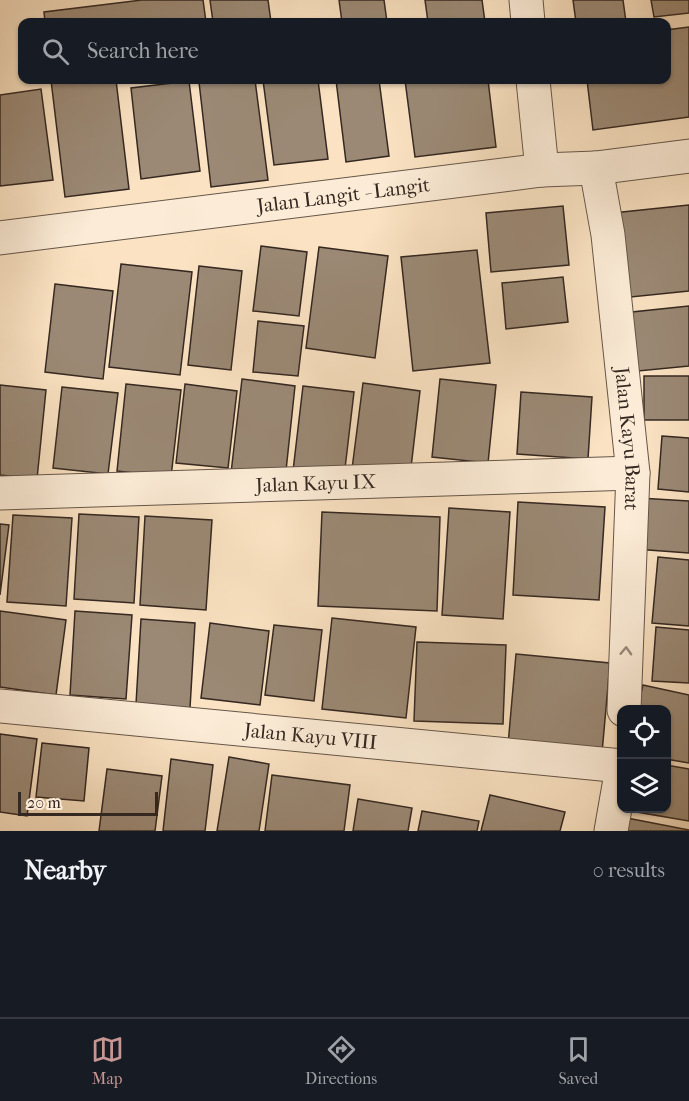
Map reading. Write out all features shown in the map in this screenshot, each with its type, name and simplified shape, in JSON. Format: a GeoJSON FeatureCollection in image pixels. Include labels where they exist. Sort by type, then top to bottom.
{"type":"FeatureCollection","features":[{"type":"Feature","properties":{"kind":"street"},"geometry":{"type":"LineString","coordinates":[[526,0],[528,18]]}},
{"type":"Feature","properties":{"kind":"street"},"geometry":{"type":"LineString","coordinates":[[533,84],[542,170]]}},
{"type":"Feature","properties":{"kind":"street","name":"Jalan Langit - Langit"},"geometry":{"type":"LineString","coordinates":[[0,238],[542,170],[596,168],[689,156]]}},
{"type":"Feature","properties":{"kind":"street","name":"Jalan Kayu Barat"},"geometry":{"type":"LineString","coordinates":[[596,168],[608,235],[633,473],[624,705]]}},
{"type":"Feature","properties":{"kind":"street","name":"Jalan Kayu IX"},"geometry":{"type":"LineString","coordinates":[[0,493],[633,473]]}},
{"type":"Feature","properties":{"kind":"street","name":"Jalan Kayu VIII"},"geometry":{"type":"LineString","coordinates":[[0,706],[617,767]]}},
{"type":"Feature","properties":{"kind":"street"},"geometry":{"type":"LineString","coordinates":[[611,831],[617,793]]}},
{"type":"Feature","properties":{"kind":"building"},"geometry":{"type":"Polygon","coordinates":[[[142,0],[203,0],[205,18],[45,18],[44,12],[142,0]]]}},
{"type":"Feature","properties":{"kind":"building"},"geometry":{"type":"Polygon","coordinates":[[[210,0],[268,0],[270,18],[212,18],[210,0]]]}},
{"type":"Feature","properties":{"kind":"building"},"geometry":{"type":"Polygon","coordinates":[[[339,0],[384,0],[386,18],[341,18],[339,0]]]}},
{"type":"Feature","properties":{"kind":"building"},"geometry":{"type":"Polygon","coordinates":[[[425,0],[482,0],[484,18],[427,18],[425,0]]]}},
{"type":"Feature","properties":{"kind":"building"},"geometry":{"type":"Polygon","coordinates":[[[573,0],[623,0],[625,18],[575,18],[573,0]]]}},
{"type":"Feature","properties":{"kind":"building"},"geometry":{"type":"Polygon","coordinates":[[[651,0],[689,0],[689,13],[654,17],[651,0]]]}},
{"type":"Feature","properties":{"kind":"building"},"geometry":{"type":"Polygon","coordinates":[[[689,27],[689,117],[593,130],[587,84],[671,84],[671,29],[689,27]]]}},
{"type":"Feature","properties":{"kind":"building"},"geometry":{"type":"Polygon","coordinates":[[[51,84],[116,84],[129,189],[65,197],[51,84]]]}},
{"type":"Feature","properties":{"kind":"building"},"geometry":{"type":"Polygon","coordinates":[[[189,84],[200,171],[141,179],[131,88],[189,84]]]}},
{"type":"Feature","properties":{"kind":"building"},"geometry":{"type":"Polygon","coordinates":[[[199,84],[256,84],[268,180],[211,187],[199,84]]]}},
{"type":"Feature","properties":{"kind":"building"},"geometry":{"type":"Polygon","coordinates":[[[264,84],[319,84],[328,159],[274,165],[264,84]]]}},
{"type":"Feature","properties":{"kind":"building"},"geometry":{"type":"Polygon","coordinates":[[[336,84],[380,84],[389,156],[346,162],[336,84]]]}},
{"type":"Feature","properties":{"kind":"building"},"geometry":{"type":"Polygon","coordinates":[[[406,84],[488,84],[496,147],[415,157],[406,84]]]}},
{"type":"Feature","properties":{"kind":"building"},"geometry":{"type":"Polygon","coordinates":[[[41,89],[53,180],[0,186],[0,95],[41,89]]]}},
{"type":"Feature","properties":{"kind":"building"},"geometry":{"type":"Polygon","coordinates":[[[689,205],[689,291],[621,298],[613,213],[689,205]]]}},
{"type":"Feature","properties":{"kind":"building"},"geometry":{"type":"Polygon","coordinates":[[[563,206],[569,265],[491,272],[486,213],[563,206]]]}},
{"type":"Feature","properties":{"kind":"building"},"geometry":{"type":"Polygon","coordinates":[[[261,246],[307,252],[299,316],[253,311],[261,246]]]}},
{"type":"Feature","properties":{"kind":"building"},"geometry":{"type":"Polygon","coordinates":[[[319,247],[388,256],[375,358],[306,348],[319,247]]]}},
{"type":"Feature","properties":{"kind":"building"},"geometry":{"type":"Polygon","coordinates":[[[477,250],[490,363],[413,371],[401,257],[477,250]]]}},
{"type":"Feature","properties":{"kind":"building"},"geometry":{"type":"Polygon","coordinates":[[[121,264],[192,272],[180,375],[109,367],[121,264]]]}},
{"type":"Feature","properties":{"kind":"building"},"geometry":{"type":"Polygon","coordinates":[[[199,266],[242,271],[231,370],[188,365],[199,266]]]}},
{"type":"Feature","properties":{"kind":"building"},"geometry":{"type":"Polygon","coordinates":[[[563,277],[568,322],[506,329],[502,283],[563,277]]]}},
{"type":"Feature","properties":{"kind":"building"},"geometry":{"type":"Polygon","coordinates":[[[55,284],[113,291],[103,379],[45,372],[55,284]]]}},
{"type":"Feature","properties":{"kind":"building"},"geometry":{"type":"Polygon","coordinates":[[[689,306],[689,366],[638,371],[632,312],[689,306]]]}},
{"type":"Feature","properties":{"kind":"building"},"geometry":{"type":"Polygon","coordinates":[[[258,321],[304,326],[298,376],[253,372],[258,321]]]}},
{"type":"Feature","properties":{"kind":"building"},"geometry":{"type":"Polygon","coordinates":[[[644,376],[689,376],[689,420],[644,420],[644,376]]]}},
{"type":"Feature","properties":{"kind":"building"},"geometry":{"type":"Polygon","coordinates":[[[242,379],[295,386],[285,480],[231,473],[242,379]]]}},
{"type":"Feature","properties":{"kind":"building"},"geometry":{"type":"Polygon","coordinates":[[[440,379],[496,385],[488,463],[432,457],[440,379]]]}},
{"type":"Feature","properties":{"kind":"building"},"geometry":{"type":"Polygon","coordinates":[[[363,383],[420,391],[410,476],[352,469],[363,383]]]}},
{"type":"Feature","properties":{"kind":"building"},"geometry":{"type":"Polygon","coordinates":[[[126,384],[181,390],[171,477],[117,471],[126,384]]]}},
{"type":"Feature","properties":{"kind":"building"},"geometry":{"type":"Polygon","coordinates":[[[185,384],[237,391],[228,468],[176,463],[185,384]]]}},
{"type":"Feature","properties":{"kind":"building"},"geometry":{"type":"Polygon","coordinates":[[[0,385],[46,390],[37,479],[0,475],[0,385]]]}},
{"type":"Feature","properties":{"kind":"building"},"geometry":{"type":"Polygon","coordinates":[[[303,386],[354,392],[344,477],[293,471],[303,386]]]}},
{"type":"Feature","properties":{"kind":"building"},"geometry":{"type":"Polygon","coordinates":[[[62,387],[118,393],[108,474],[53,468],[62,387]]]}},
{"type":"Feature","properties":{"kind":"building"},"geometry":{"type":"Polygon","coordinates":[[[521,392],[592,397],[588,459],[517,454],[521,392]]]}},
{"type":"Feature","properties":{"kind":"building"},"geometry":{"type":"Polygon","coordinates":[[[662,436],[689,438],[689,492],[658,489],[662,436]]]}},
{"type":"Feature","properties":{"kind":"building"},"geometry":{"type":"Polygon","coordinates":[[[639,498],[689,501],[689,553],[635,549],[639,498]]]}},
{"type":"Feature","properties":{"kind":"building"},"geometry":{"type":"Polygon","coordinates":[[[518,502],[605,507],[599,600],[513,595],[518,502]]]}},
{"type":"Feature","properties":{"kind":"building"},"geometry":{"type":"Polygon","coordinates":[[[449,508],[510,512],[503,619],[442,615],[449,508]]]}},
{"type":"Feature","properties":{"kind":"building"},"geometry":{"type":"Polygon","coordinates":[[[322,512],[440,517],[437,611],[318,606],[322,512]]]}},
{"type":"Feature","properties":{"kind":"building"},"geometry":{"type":"Polygon","coordinates":[[[79,514],[139,517],[134,603],[74,599],[79,514]]]}},
{"type":"Feature","properties":{"kind":"building"},"geometry":{"type":"Polygon","coordinates":[[[13,515],[72,518],[66,606],[7,602],[13,515]]]}},
{"type":"Feature","properties":{"kind":"building"},"geometry":{"type":"Polygon","coordinates":[[[145,516],[212,520],[206,610],[140,605],[145,516]]]}},
{"type":"Feature","properties":{"kind":"building"},"geometry":{"type":"Polygon","coordinates":[[[0,524],[9,525],[0,595],[0,524]]]}},
{"type":"Feature","properties":{"kind":"building"},"geometry":{"type":"Polygon","coordinates":[[[658,557],[689,560],[689,626],[652,623],[658,557]]]}},
{"type":"Feature","properties":{"kind":"building"},"geometry":{"type":"Polygon","coordinates":[[[0,611],[66,620],[56,695],[0,687],[0,611]]]}},
{"type":"Feature","properties":{"kind":"building"},"geometry":{"type":"Polygon","coordinates":[[[75,611],[132,615],[126,699],[70,695],[75,611]]]}},
{"type":"Feature","properties":{"kind":"building"},"geometry":{"type":"Polygon","coordinates":[[[332,618],[416,627],[406,718],[322,709],[332,618]]]}},
{"type":"Feature","properties":{"kind":"building"},"geometry":{"type":"Polygon","coordinates":[[[141,619],[195,623],[190,708],[136,704],[141,619]]]}},
{"type":"Feature","properties":{"kind":"building"},"geometry":{"type":"Polygon","coordinates":[[[210,623],[269,631],[260,705],[201,698],[210,623]]]}},
{"type":"Feature","properties":{"kind":"building"},"geometry":{"type":"Polygon","coordinates":[[[274,625],[322,630],[314,701],[265,695],[274,625]]]}},
{"type":"Feature","properties":{"kind":"building"},"geometry":{"type":"Polygon","coordinates":[[[656,627],[689,630],[689,683],[652,681],[656,627]]]}},
{"type":"Feature","properties":{"kind":"building"},"geometry":{"type":"Polygon","coordinates":[[[417,642],[506,645],[503,724],[414,721],[417,642]]]}},
{"type":"Feature","properties":{"kind":"building"},"geometry":{"type":"Polygon","coordinates":[[[516,654],[610,663],[602,753],[508,745],[516,654]]]}},
{"type":"Feature","properties":{"kind":"building"},"geometry":{"type":"Polygon","coordinates":[[[643,685],[689,695],[689,763],[671,760],[671,705],[638,705],[643,685]]]}},
{"type":"Feature","properties":{"kind":"building"},"geometry":{"type":"Polygon","coordinates":[[[0,734],[37,739],[27,816],[0,812],[0,734]]]}},
{"type":"Feature","properties":{"kind":"building"},"geometry":{"type":"Polygon","coordinates":[[[42,743],[89,748],[84,801],[36,797],[42,743]]]}},
{"type":"Feature","properties":{"kind":"building"},"geometry":{"type":"Polygon","coordinates":[[[229,757],[269,764],[259,831],[217,831],[229,757]]]}},
{"type":"Feature","properties":{"kind":"building"},"geometry":{"type":"Polygon","coordinates":[[[171,759],[213,765],[205,831],[163,831],[171,759]]]}},
{"type":"Feature","properties":{"kind":"building"},"geometry":{"type":"Polygon","coordinates":[[[671,766],[689,769],[689,821],[642,813],[671,813],[671,766]]]}},
{"type":"Feature","properties":{"kind":"building"},"geometry":{"type":"Polygon","coordinates":[[[107,769],[162,776],[155,831],[99,831],[107,769]]]}},
{"type":"Feature","properties":{"kind":"building"},"geometry":{"type":"Polygon","coordinates":[[[272,775],[350,785],[344,831],[265,831],[272,775]]]}},
{"type":"Feature","properties":{"kind":"building"},"geometry":{"type":"Polygon","coordinates":[[[490,795],[565,812],[560,831],[481,831],[490,795]]]}},
{"type":"Feature","properties":{"kind":"building"},"geometry":{"type":"Polygon","coordinates":[[[358,799],[412,808],[408,831],[353,831],[358,799]]]}},
{"type":"Feature","properties":{"kind":"building"},"geometry":{"type":"Polygon","coordinates":[[[422,811],[479,821],[477,831],[418,831],[422,811]]]}},
{"type":"Feature","properties":{"kind":"building"},"geometry":{"type":"Polygon","coordinates":[[[627,818],[689,830],[689,831],[625,831],[627,818]]]}}]}
